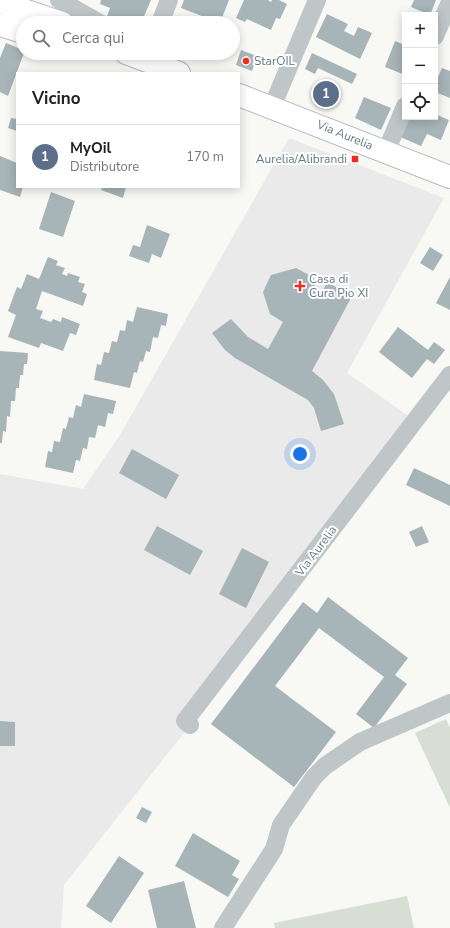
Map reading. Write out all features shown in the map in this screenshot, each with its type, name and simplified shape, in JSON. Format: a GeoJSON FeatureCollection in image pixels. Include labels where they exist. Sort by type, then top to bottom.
{"type":"FeatureCollection","features":[{"type":"Feature","properties":{"kind":"main road"},"geometry":{"type":"LineString","coordinates":[[11,3],[44,16]]}},
{"type":"Feature","properties":{"kind":"main road"},"geometry":{"type":"LineString","coordinates":[[1,27],[16,30]]}},
{"type":"Feature","properties":{"kind":"main road"},"geometry":{"type":"LineString","coordinates":[[150,60],[177,72]]}},
{"type":"Feature","properties":{"kind":"main road","name":"Via Aurelia"},"geometry":{"type":"LineString","coordinates":[[240,95],[450,177]]}},
{"type":"Feature","properties":{"kind":"street"},"geometry":{"type":"LineString","coordinates":[[59,0],[88,16]]}},
{"type":"Feature","properties":{"kind":"street"},"geometry":{"type":"LineString","coordinates":[[163,16],[169,0]]}},
{"type":"Feature","properties":{"kind":"street"},"geometry":{"type":"LineString","coordinates":[[272,107],[317,0]]}},
{"type":"Feature","properties":{"kind":"street"},"geometry":{"type":"LineString","coordinates":[[438,29],[450,2]]}},
{"type":"Feature","properties":{"kind":"street"},"geometry":{"type":"LineString","coordinates":[[1,27],[11,3]]}},
{"type":"Feature","properties":{"kind":"street"},"geometry":{"type":"LineString","coordinates":[[152,60],[183,72]]}},
{"type":"Feature","properties":{"kind":"street"},"geometry":{"type":"LineString","coordinates":[[386,152],[402,113]]}},
{"type":"Feature","properties":{"kind":"street","name":"Via Aurelia"},"geometry":{"type":"LineString","coordinates":[[190,725],[185,721],[450,375]]}},
{"type":"Feature","properties":{"kind":"street"},"geometry":{"type":"LineString","coordinates":[[223,928],[274,849],[281,825],[314,778],[325,766],[360,742],[450,703]]}},
{"type":"Feature","properties":{"kind":"shaded area"},"geometry":{"type":"Polygon","coordinates":[[[289,138],[444,198],[347,373],[410,417],[187,729],[64,885],[61,928],[0,928],[0,474],[83,489],[120,435],[289,138]]]}},
{"type":"Feature","properties":{"kind":"shaded area"},"geometry":{"type":"Polygon","coordinates":[[[446,719],[450,728],[450,808],[415,733],[446,719]]]}},
{"type":"Feature","properties":{"kind":"shaded area"},"geometry":{"type":"Polygon","coordinates":[[[407,896],[414,928],[275,928],[274,923],[407,896]]]}},
{"type":"Feature","properties":{"kind":"building"},"geometry":{"type":"Polygon","coordinates":[[[101,0],[151,0],[144,16],[107,16],[110,8],[100,4],[101,0]]]}},
{"type":"Feature","properties":{"kind":"building"},"geometry":{"type":"Polygon","coordinates":[[[184,0],[229,0],[223,16],[202,16],[181,8],[184,0]]]}},
{"type":"Feature","properties":{"kind":"building"},"geometry":{"type":"Polygon","coordinates":[[[244,0],[268,0],[271,2],[272,0],[279,0],[287,4],[280,19],[276,18],[271,30],[247,19],[245,22],[240,20],[240,16],[237,16],[244,0]]]}},
{"type":"Feature","properties":{"kind":"building"},"geometry":{"type":"Polygon","coordinates":[[[414,0],[436,0],[431,12],[423,12],[411,7],[414,0]]]}},
{"type":"Feature","properties":{"kind":"building"},"geometry":{"type":"Polygon","coordinates":[[[327,14],[348,24],[344,31],[354,36],[358,27],[372,33],[360,59],[316,37],[327,14]]]}},
{"type":"Feature","properties":{"kind":"building"},"geometry":{"type":"Polygon","coordinates":[[[395,41],[402,44],[402,74],[385,67],[395,41]]]}},
{"type":"Feature","properties":{"kind":"building"},"geometry":{"type":"Polygon","coordinates":[[[6,43],[16,47],[16,60],[21,60],[8,96],[0,92],[0,58],[6,43]]]}},
{"type":"Feature","properties":{"kind":"building","name":"StarOIL"},"geometry":{"type":"Polygon","coordinates":[[[241,50],[257,56],[252,71],[236,65],[238,60],[240,60],[241,50]]]}},
{"type":"Feature","properties":{"kind":"building"},"geometry":{"type":"Polygon","coordinates":[[[312,53],[357,74],[352,84],[318,68],[315,74],[305,69],[312,53]]]}},
{"type":"Feature","properties":{"kind":"building"},"geometry":{"type":"Polygon","coordinates":[[[442,68],[450,71],[450,98],[438,93],[438,77],[442,68]]]}},
{"type":"Feature","properties":{"kind":"building"},"geometry":{"type":"Polygon","coordinates":[[[320,81],[339,89],[331,107],[312,99],[320,81]]]}},
{"type":"Feature","properties":{"kind":"building"},"geometry":{"type":"Polygon","coordinates":[[[364,97],[391,108],[381,130],[355,118],[364,97]]]}},
{"type":"Feature","properties":{"kind":"building"},"geometry":{"type":"Polygon","coordinates":[[[438,115],[449,120],[441,140],[427,134],[421,146],[398,136],[406,120],[438,120],[438,115]]]}},
{"type":"Feature","properties":{"kind":"building"},"geometry":{"type":"Polygon","coordinates":[[[11,118],[16,119],[16,131],[8,128],[11,118]]]}},
{"type":"Feature","properties":{"kind":"building"},"geometry":{"type":"Polygon","coordinates":[[[0,156],[16,163],[16,188],[23,188],[20,197],[0,190],[0,156]]]}},
{"type":"Feature","properties":{"kind":"building"},"geometry":{"type":"Polygon","coordinates":[[[102,188],[126,188],[123,198],[101,190],[102,188]]]}},
{"type":"Feature","properties":{"kind":"building"},"geometry":{"type":"Polygon","coordinates":[[[51,192],[75,201],[63,237],[39,229],[51,192]]]}},
{"type":"Feature","properties":{"kind":"building"},"geometry":{"type":"Polygon","coordinates":[[[147,225],[170,234],[161,258],[152,254],[149,263],[129,256],[133,245],[140,247],[147,225]]]}},
{"type":"Feature","properties":{"kind":"building"},"geometry":{"type":"Polygon","coordinates":[[[430,247],[443,255],[433,271],[420,263],[430,247]]]}},
{"type":"Feature","properties":{"kind":"building"},"geometry":{"type":"Polygon","coordinates":[[[48,257],[58,261],[56,265],[65,268],[62,274],[67,276],[68,273],[80,277],[78,282],[85,284],[82,292],[87,294],[83,306],[42,291],[36,309],[43,311],[40,318],[51,322],[53,319],[61,322],[62,317],[80,324],[76,335],[70,333],[63,351],[41,343],[39,348],[8,337],[16,315],[8,311],[17,287],[21,289],[27,274],[39,279],[48,257]]]}},
{"type":"Feature","properties":{"kind":"building"},"geometry":{"type":"Polygon","coordinates":[[[296,268],[313,277],[316,292],[323,291],[327,282],[352,296],[312,371],[323,380],[334,394],[344,424],[321,431],[314,408],[308,400],[235,358],[225,350],[212,333],[231,319],[248,337],[268,349],[283,322],[270,314],[263,292],[271,275],[296,268]]]}},
{"type":"Feature","properties":{"kind":"building"},"geometry":{"type":"Polygon","coordinates":[[[450,277],[450,310],[436,303],[450,277]]]}},
{"type":"Feature","properties":{"kind":"building"},"geometry":{"type":"Polygon","coordinates":[[[137,307],[168,314],[166,326],[161,325],[158,338],[153,337],[150,352],[146,351],[143,362],[140,361],[137,373],[134,372],[130,388],[94,380],[97,364],[101,365],[104,352],[109,353],[112,341],[117,342],[120,330],[125,331],[127,320],[133,322],[137,307]]]}},
{"type":"Feature","properties":{"kind":"building"},"geometry":{"type":"Polygon","coordinates":[[[398,327],[428,350],[434,342],[445,350],[434,364],[427,359],[412,378],[379,352],[398,327]]]}},
{"type":"Feature","properties":{"kind":"building"},"geometry":{"type":"Polygon","coordinates":[[[0,351],[28,353],[27,364],[24,364],[23,375],[20,375],[19,388],[16,388],[15,401],[11,401],[10,417],[7,416],[6,432],[3,431],[2,443],[0,443],[0,351]]]}},
{"type":"Feature","properties":{"kind":"building"},"geometry":{"type":"Polygon","coordinates":[[[84,394],[116,401],[113,414],[108,413],[105,427],[98,425],[95,438],[89,437],[87,449],[83,448],[80,461],[76,460],[73,473],[45,467],[48,451],[52,452],[54,441],[60,442],[63,428],[66,429],[69,417],[73,418],[76,405],[81,407],[84,394]]]}},
{"type":"Feature","properties":{"kind":"building"},"geometry":{"type":"Polygon","coordinates":[[[132,449],[179,475],[166,499],[119,473],[132,449]]]}},
{"type":"Feature","properties":{"kind":"building"},"geometry":{"type":"Polygon","coordinates":[[[414,468],[450,485],[450,506],[406,485],[414,468]]]}},
{"type":"Feature","properties":{"kind":"building"},"geometry":{"type":"Polygon","coordinates":[[[157,526],[203,551],[190,575],[144,550],[157,526]]]}},
{"type":"Feature","properties":{"kind":"building"},"geometry":{"type":"Polygon","coordinates":[[[422,526],[429,542],[416,547],[409,532],[422,526]]]}},
{"type":"Feature","properties":{"kind":"building"},"geometry":{"type":"Polygon","coordinates":[[[242,548],[269,562],[246,608],[219,594],[242,548]]]}},
{"type":"Feature","properties":{"kind":"building"},"geometry":{"type":"Polygon","coordinates":[[[328,597],[408,658],[395,675],[407,684],[374,728],[356,714],[384,677],[319,628],[275,686],[336,732],[294,787],[211,724],[303,602],[317,613],[328,597]]]}},
{"type":"Feature","properties":{"kind":"building"},"geometry":{"type":"Polygon","coordinates":[[[0,721],[15,722],[15,746],[0,746],[0,721]]]}},
{"type":"Feature","properties":{"kind":"building"},"geometry":{"type":"Polygon","coordinates":[[[142,807],[152,812],[146,823],[136,818],[142,807]]]}},
{"type":"Feature","properties":{"kind":"building"},"geometry":{"type":"Polygon","coordinates":[[[193,833],[240,861],[232,875],[239,879],[228,897],[175,866],[193,833]]]}},
{"type":"Feature","properties":{"kind":"building"},"geometry":{"type":"Polygon","coordinates":[[[119,856],[144,873],[111,923],[86,906],[119,856]]]}},
{"type":"Feature","properties":{"kind":"building"},"geometry":{"type":"Polygon","coordinates":[[[184,881],[196,928],[157,928],[148,890],[184,881]]]}},
{"type":"Feature","properties":{"kind":"place","name":"StarOIL"},"geometry":{"type":"Point","coordinates":[246,61]}},
{"type":"Feature","properties":{"kind":"place","name":"MyOil"},"geometry":{"type":"Point","coordinates":[326,94]}},
{"type":"Feature","properties":{"kind":"place","name":"Aurelia/Alibrandi"},"geometry":{"type":"Point","coordinates":[355,159]}},
{"type":"Feature","properties":{"kind":"place","name":"Casa di Cura Pio XI"},"geometry":{"type":"Point","coordinates":[300,286]}}]}
